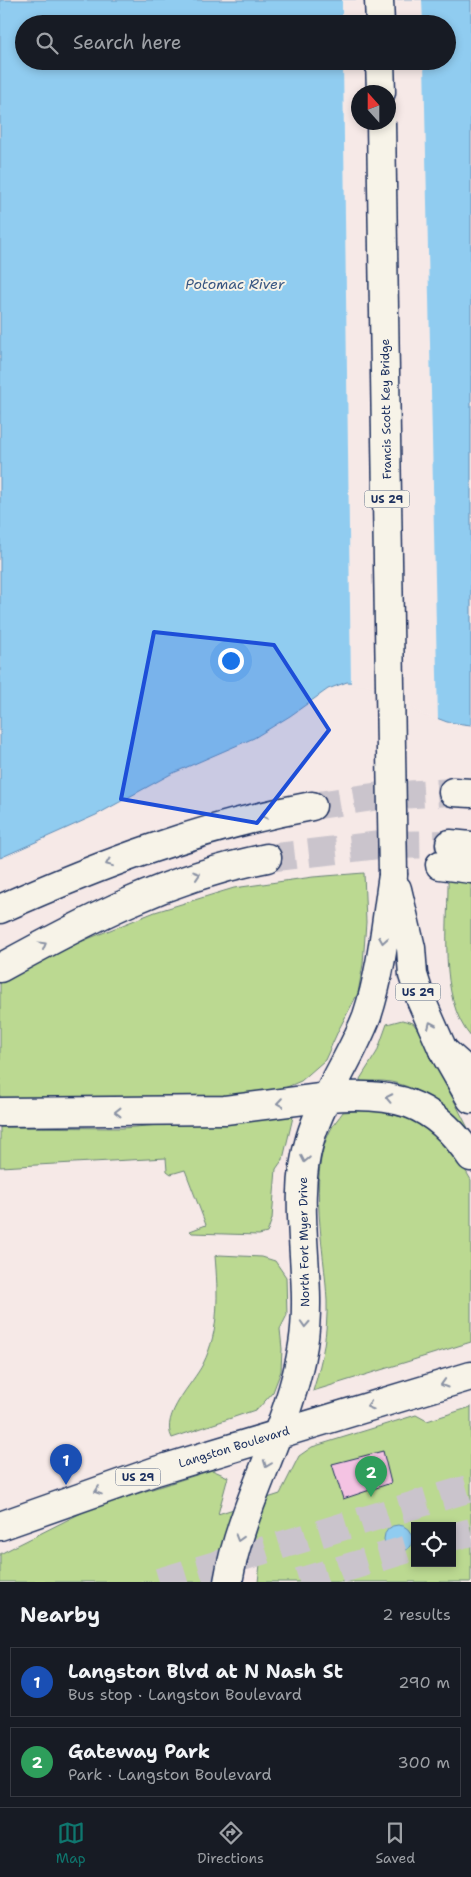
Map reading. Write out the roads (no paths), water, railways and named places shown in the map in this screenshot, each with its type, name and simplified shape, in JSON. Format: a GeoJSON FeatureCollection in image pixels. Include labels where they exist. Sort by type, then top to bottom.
{"type":"FeatureCollection","features":[{"type":"Feature","properties":{"kind":"main road"},"geometry":{"type":"LineString","coordinates":[[379,0],[380,15]]}},
{"type":"Feature","properties":{"kind":"main road"},"geometry":{"type":"LineString","coordinates":[[380,70],[381,85]]}},
{"type":"Feature","properties":{"kind":"main road","name":"Francis Scott Key Bridge"},"geometry":{"type":"LineString","coordinates":[[381,130],[394,875]]}},
{"type":"Feature","properties":{"kind":"main road"},"geometry":{"type":"LineString","coordinates":[[0,909],[88,871],[174,840],[245,819],[312,806]]}},
{"type":"Feature","properties":{"kind":"main road"},"geometry":{"type":"LineString","coordinates":[[454,851],[471,869]]}},
{"type":"Feature","properties":{"kind":"main road"},"geometry":{"type":"LineString","coordinates":[[0,968],[91,919],[151,891],[206,872],[267,858]]}},
{"type":"Feature","properties":{"kind":"main road","name":"US 29"},"geometry":{"type":"LineString","coordinates":[[394,875],[410,948],[413,976],[421,1000],[443,1050],[471,1099]]}},
{"type":"Feature","properties":{"kind":"main road","name":"North Fort Myer Drive"},"geometry":{"type":"LineString","coordinates":[[228,1582],[240,1534],[278,1433],[295,1380],[303,1344],[306,1290],[302,1240],[304,1164],[310,1137],[367,1015],[380,959],[394,875]]}},
{"type":"Feature","properties":{"kind":"main road"},"geometry":{"type":"LineString","coordinates":[[443,1050],[471,1075]]}},
{"type":"Feature","properties":{"kind":"main road"},"geometry":{"type":"LineString","coordinates":[[0,1112],[225,1110],[328,1098],[379,1096],[400,1100],[434,1116],[448,1128],[471,1157]]}},
{"type":"Feature","properties":{"kind":"main road","name":"Langston Boulevard"},"geometry":{"type":"LineString","coordinates":[[0,1526],[156,1471],[471,1376]]}},
{"type":"Feature","properties":{"kind":"water","name":"Potomac River"},"geometry":{"type":"Polygon","coordinates":[[[0,0],[471,0],[471,725],[447,722],[421,712],[398,694],[368,683],[347,682],[328,689],[290,716],[254,738],[171,774],[96,815],[0,858],[0,0]]]}},
{"type":"Feature","properties":{"kind":"water"},"geometry":{"type":"Polygon","coordinates":[[[398,1525],[408,1529],[411,1534],[411,1544],[408,1549],[398,1553],[388,1549],[384,1539],[388,1529],[398,1525]]]}},
{"type":"Feature","properties":{"kind":"tunnel"},"geometry":{"type":"LineString","coordinates":[[312,806],[380,796],[453,792]]}},
{"type":"Feature","properties":{"kind":"tunnel"},"geometry":{"type":"LineString","coordinates":[[267,858],[380,845],[450,844]]}},
{"type":"Feature","properties":{"kind":"tunnel"},"geometry":{"type":"LineString","coordinates":[[159,1582],[471,1488]]}},
{"type":"Feature","properties":{"kind":"tunnel"},"geometry":{"type":"LineString","coordinates":[[456,1536],[471,1532]]}},
{"type":"Feature","properties":{"kind":"tunnel"},"geometry":{"type":"LineString","coordinates":[[299,1582],[411,1548]]}},
{"type":"Feature","properties":{"kind":"place","name":"Langston Blvd at N Nash St"},"geometry":{"type":"Point","coordinates":[66,1485]}},
{"type":"Feature","properties":{"kind":"place","name":"Gateway Park"},"geometry":{"type":"Point","coordinates":[371,1497]}}]}
